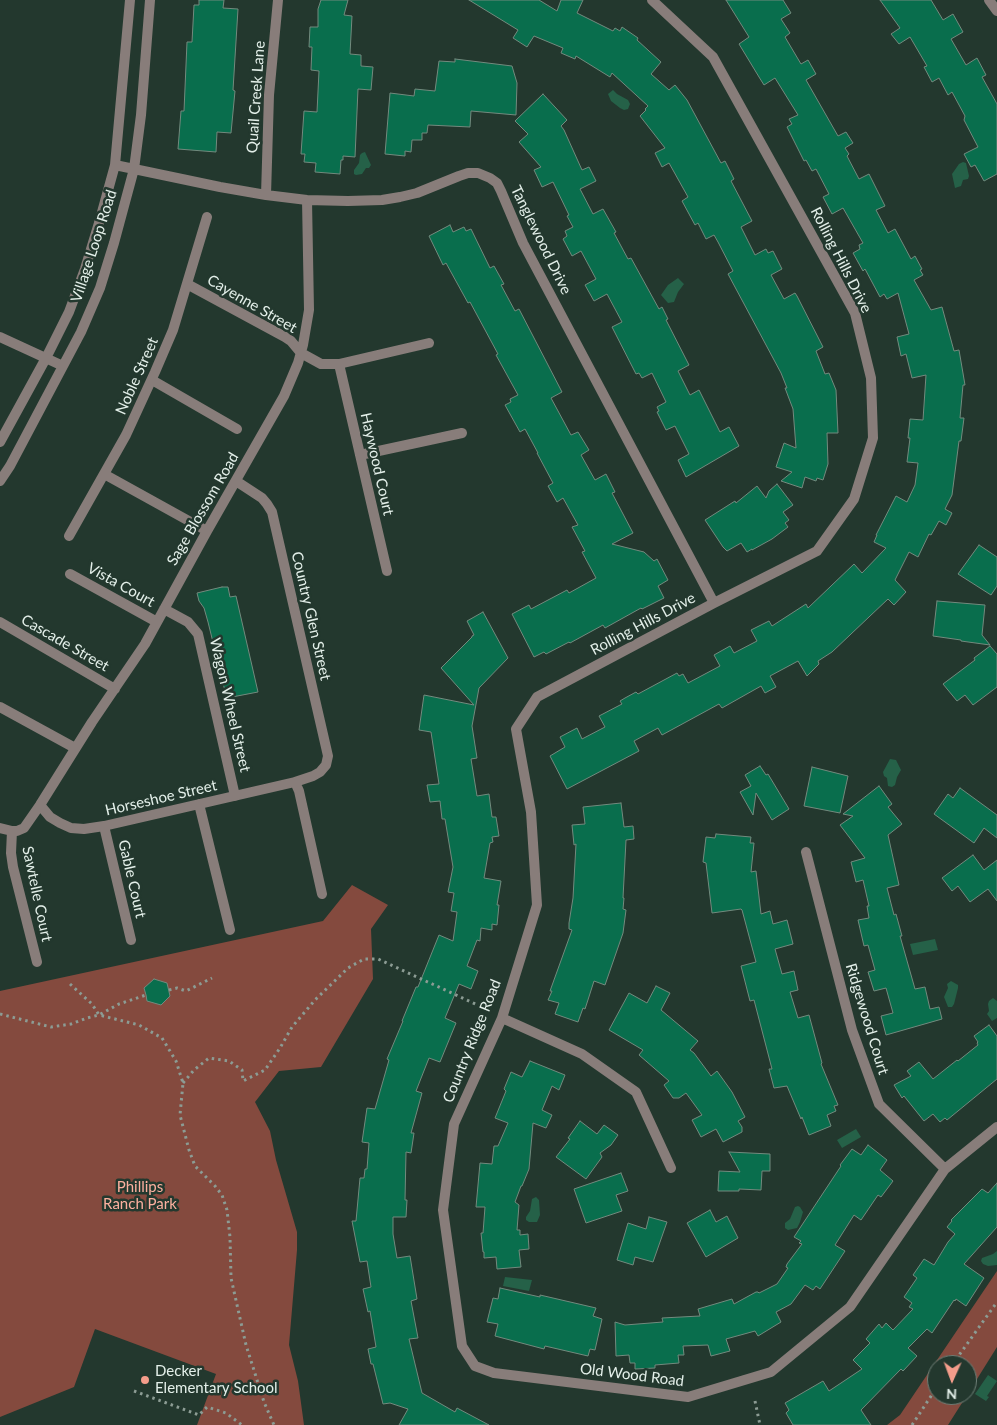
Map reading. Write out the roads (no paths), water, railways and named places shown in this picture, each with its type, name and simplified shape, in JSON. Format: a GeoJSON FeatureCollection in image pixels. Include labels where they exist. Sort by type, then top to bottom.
{"type":"FeatureCollection","features":[{"type":"Feature","properties":{"kind":"street","name":"Village Loop Road"},"geometry":{"type":"LineString","coordinates":[[0,442],[69,312],[99,223],[115,165],[130,0]]}},
{"type":"Feature","properties":{"kind":"street","name":"Village Loop Road"},"geometry":{"type":"LineString","coordinates":[[0,481],[10,466],[81,332],[100,288],[114,244],[134,169],[141,115],[150,0]]}},
{"type":"Feature","properties":{"kind":"street","name":"Quail Creek Lane"},"geometry":{"type":"LineString","coordinates":[[266,195],[270,95],[278,0]]}},
{"type":"Feature","properties":{"kind":"street","name":"Rolling Hills Drive"},"geometry":{"type":"LineString","coordinates":[[537,697],[714,603],[817,551],[854,499],[873,438],[871,378],[855,313],[713,57],[652,0]]}},
{"type":"Feature","properties":{"kind":"street"},"geometry":{"type":"LineString","coordinates":[[990,0],[997,11]]}},
{"type":"Feature","properties":{"kind":"street","name":"Tanglewood Drive"},"geometry":{"type":"LineString","coordinates":[[115,165],[220,187],[307,200],[382,200],[400,197],[416,193],[468,173],[490,178],[497,183],[523,243],[714,603]]}},
{"type":"Feature","properties":{"kind":"street","name":"Sage Blossom Road"},"geometry":{"type":"LineString","coordinates":[[12,831],[24,828],[40,806],[92,722],[145,644],[284,396],[301,353],[309,310],[307,200]]}},
{"type":"Feature","properties":{"kind":"street","name":"Noble Street"},"geometry":{"type":"LineString","coordinates":[[69,536],[126,435],[152,380],[173,330],[208,217]]}},
{"type":"Feature","properties":{"kind":"street","name":"Cayenne Street"},"geometry":{"type":"LineString","coordinates":[[187,284],[285,337],[301,353],[321,364],[339,364]]}},
{"type":"Feature","properties":{"kind":"street"},"geometry":{"type":"LineString","coordinates":[[0,337],[63,366]]}},
{"type":"Feature","properties":{"kind":"street"},"geometry":{"type":"LineString","coordinates":[[339,364],[429,343]]}},
{"type":"Feature","properties":{"kind":"street","name":"Haywood Court"},"geometry":{"type":"LineString","coordinates":[[339,364],[387,571]]}},
{"type":"Feature","properties":{"kind":"street"},"geometry":{"type":"LineString","coordinates":[[152,380],[237,429]]}},
{"type":"Feature","properties":{"kind":"street"},"geometry":{"type":"LineString","coordinates":[[360,455],[462,433]]}},
{"type":"Feature","properties":{"kind":"street"},"geometry":{"type":"LineString","coordinates":[[104,474],[207,531]]}},
{"type":"Feature","properties":{"kind":"street","name":"Country Glen Street"},"geometry":{"type":"LineString","coordinates":[[236,481],[262,498],[272,512],[328,756],[326,765],[320,772]]}},
{"type":"Feature","properties":{"kind":"street","name":"Vista Court"},"geometry":{"type":"LineString","coordinates":[[70,574],[157,622]]}},
{"type":"Feature","properties":{"kind":"street","name":"Wagon Wheel Street"},"geometry":{"type":"LineString","coordinates":[[164,609],[188,622],[198,634],[235,796]]}},
{"type":"Feature","properties":{"kind":"street","name":"Cascade Street"},"geometry":{"type":"LineString","coordinates":[[0,622],[115,689]]}},
{"type":"Feature","properties":{"kind":"street","name":"Country Ridge Road"},"geometry":{"type":"LineString","coordinates":[[462,1346],[443,1210],[454,1124],[502,1018],[537,905],[531,812],[516,729],[537,697]]}},
{"type":"Feature","properties":{"kind":"street"},"geometry":{"type":"LineString","coordinates":[[0,707],[76,748]]}},
{"type":"Feature","properties":{"kind":"street","name":"Horseshoe Street"},"geometry":{"type":"LineString","coordinates":[[40,806],[50,817],[60,823],[72,828],[84,829],[295,782],[320,772]]}},
{"type":"Feature","properties":{"kind":"street"},"geometry":{"type":"LineString","coordinates":[[295,782],[299,791],[322,894]]}},
{"type":"Feature","properties":{"kind":"street"},"geometry":{"type":"LineString","coordinates":[[200,804],[230,930]]}},
{"type":"Feature","properties":{"kind":"street","name":"Gable Court"},"geometry":{"type":"LineString","coordinates":[[104,826],[131,940]]}},
{"type":"Feature","properties":{"kind":"street"},"geometry":{"type":"LineString","coordinates":[[0,828],[12,831]]}},
{"type":"Feature","properties":{"kind":"street","name":"Sawtelle Court"},"geometry":{"type":"LineString","coordinates":[[12,831],[11,853],[13,867],[37,962]]}},
{"type":"Feature","properties":{"kind":"street","name":"Ridgewood Court"},"geometry":{"type":"LineString","coordinates":[[806,852],[852,1030],[879,1104],[945,1169]]}},
{"type":"Feature","properties":{"kind":"street"},"geometry":{"type":"LineString","coordinates":[[502,1018],[582,1054],[636,1092],[671,1168]]}},
{"type":"Feature","properties":{"kind":"street","name":"Old Wood Road"},"geometry":{"type":"LineString","coordinates":[[462,1346],[475,1366],[494,1373],[688,1397],[770,1372],[850,1306],[945,1169],[997,1127]]}},
{"type":"Feature","properties":{"kind":"place","name":"Decker Elementary School"},"geometry":{"type":"Point","coordinates":[145,1380]}},
{"type":"Feature","properties":{"kind":"park label","name":"Phillips Ranch Park"},"geometry":{"type":"Point","coordinates":[140,1196]}}]}
